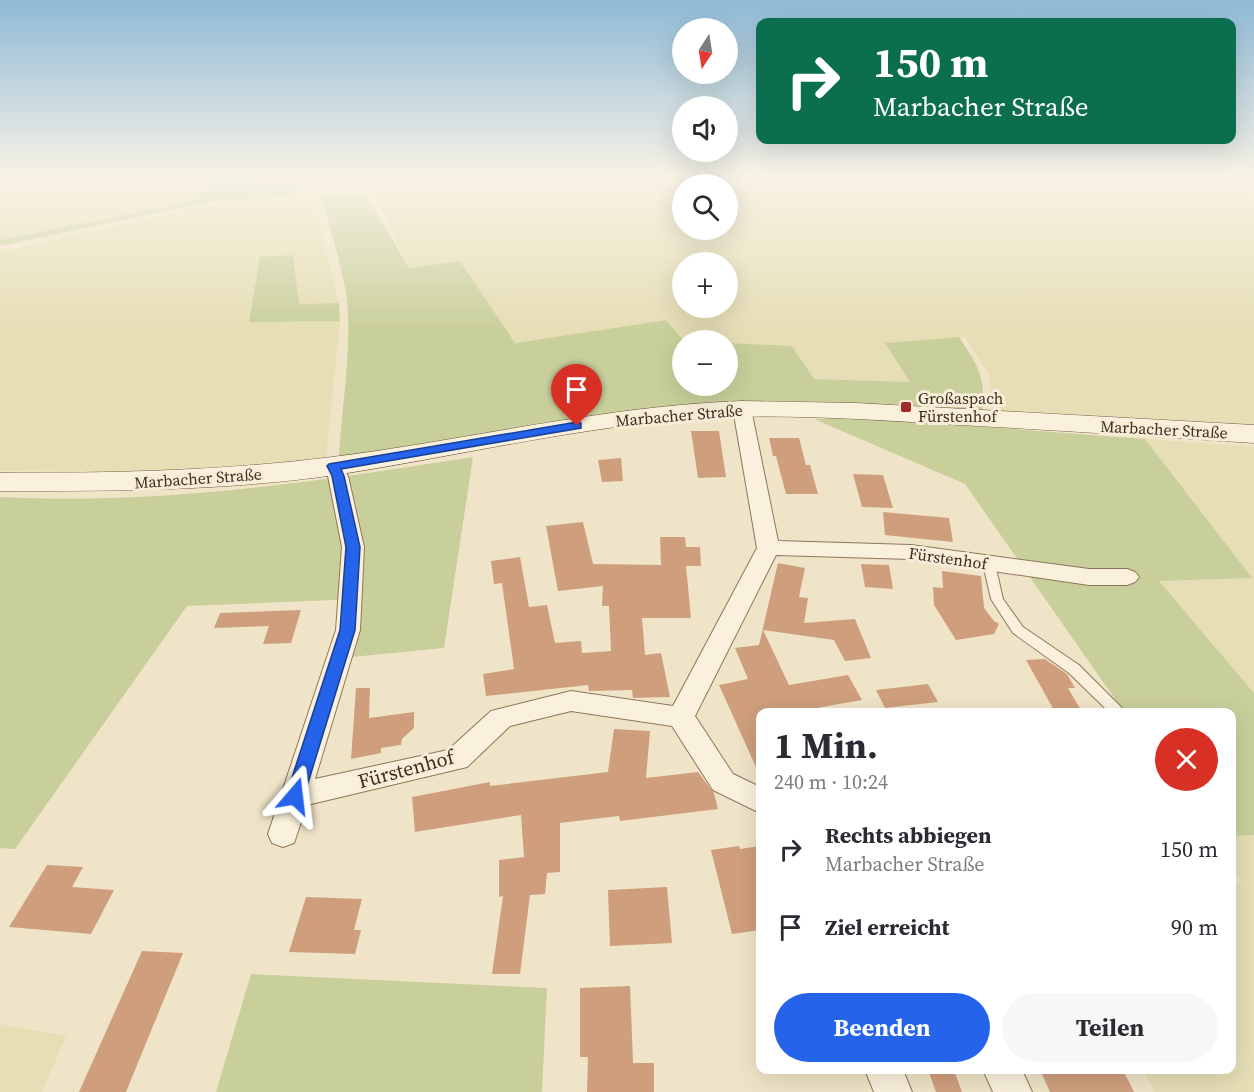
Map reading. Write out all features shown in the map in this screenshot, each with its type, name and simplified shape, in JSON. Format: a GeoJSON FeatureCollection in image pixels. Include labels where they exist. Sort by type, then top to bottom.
{"type":"FeatureCollection","features":[{"type":"Feature","properties":{"kind":"main road","name":"Marbacher Straße"},"geometry":{"type":"LineString","coordinates":[[0,482],[117,482],[212,478],[333,466],[600,422],[690,411],[742,409],[906,413],[1254,435]]}},
{"type":"Feature","properties":{"kind":"street"},"geometry":{"type":"LineString","coordinates":[[742,409],[768,548],[681,717],[723,782],[756,799]]}},
{"type":"Feature","properties":{"kind":"street"},"geometry":{"type":"LineString","coordinates":[[283,834],[348,630],[353,547],[338,476],[333,466]]}},
{"type":"Feature","properties":{"kind":"street","name":"Fürstenhof"},"geometry":{"type":"LineString","coordinates":[[768,548],[911,552],[1089,577],[1128,577]]}},
{"type":"Feature","properties":{"kind":"street","name":"Fürstenhof"},"geometry":{"type":"LineString","coordinates":[[295,796],[457,759],[501,718],[571,701],[681,717]]}},
{"type":"Feature","properties":{"kind":"street"},"geometry":{"type":"LineString","coordinates":[[885,1074],[892,1092]]}},
{"type":"Feature","properties":{"kind":"street"},"geometry":{"type":"LineString","coordinates":[[1004,1074],[1013,1092]]}},
{"type":"Feature","properties":{"kind":"lane"},"geometry":{"type":"LineString","coordinates":[[989,564],[997,599],[1018,630],[1074,669],[1113,708]]}},
{"type":"Feature","properties":{"kind":"shaded area"},"geometry":{"type":"Polygon","coordinates":[[[0,228],[61,228],[0,240],[0,228]]]}},
{"type":"Feature","properties":{"kind":"shaded area"},"geometry":{"type":"Polygon","coordinates":[[[105,228],[321,228],[339,303],[299,304],[249,322],[340,321],[326,458],[228,468],[143,472],[0,471],[0,252],[105,228]]]}},
{"type":"Feature","properties":{"kind":"shaded area"},"geometry":{"type":"Polygon","coordinates":[[[390,228],[672,228],[672,240],[738,240],[738,228],[1254,228],[1254,430],[992,411],[989,375],[965,337],[885,343],[910,382],[814,379],[792,346],[738,343],[738,330],[674,330],[665,320],[514,343],[460,261],[409,268],[390,228]]]}},
{"type":"Feature","properties":{"kind":"shaded area"},"geometry":{"type":"Polygon","coordinates":[[[1145,439],[1254,447],[1254,693],[1159,581],[1251,578],[1145,439]]]}},
{"type":"Feature","properties":{"kind":"shaded area"},"geometry":{"type":"Polygon","coordinates":[[[1254,835],[1254,1092],[1154,1092],[1145,1074],[1236,1074],[1236,883],[1241,882],[1236,874],[1236,836],[1254,835]]]}},
{"type":"Feature","properties":{"kind":"shaded area"},"geometry":{"type":"Polygon","coordinates":[[[0,1024],[66,1036],[42,1092],[0,1092],[0,1024]]]}},
{"type":"Feature","properties":{"kind":"green space"},"geometry":{"type":"Polygon","coordinates":[[[61,228],[85,228],[0,246],[0,240],[61,228]]]}},
{"type":"Feature","properties":{"kind":"green space"},"geometry":{"type":"Polygon","coordinates":[[[330,228],[386,228],[409,268],[460,261],[515,343],[666,320],[674,330],[672,330],[672,396],[738,396],[738,343],[792,346],[814,379],[910,382],[885,343],[959,337],[979,372],[983,389],[982,411],[895,404],[849,407],[733,407],[343,460],[339,455],[347,357],[348,318],[345,287],[330,228]]]}},
{"type":"Feature","properties":{"kind":"green space"},"geometry":{"type":"Polygon","coordinates":[[[293,255],[299,304],[339,303],[340,321],[249,322],[260,257],[293,255]]]}},
{"type":"Feature","properties":{"kind":"green space"},"geometry":{"type":"Polygon","coordinates":[[[856,417],[1145,439],[1252,578],[1159,581],[1254,693],[1254,835],[1236,836],[1236,708],[1121,708],[965,484],[814,419],[856,417]]]}},
{"type":"Feature","properties":{"kind":"green space"},"geometry":{"type":"Polygon","coordinates":[[[473,457],[444,648],[352,657],[359,599],[187,606],[15,849],[0,848],[0,497],[120,498],[179,494],[296,483],[473,457]]]}},
{"type":"Feature","properties":{"kind":"green space"},"geometry":{"type":"Polygon","coordinates":[[[251,974],[547,988],[542,1092],[216,1092],[251,974]]]}},
{"type":"Feature","properties":{"kind":"building"},"geometry":{"type":"Polygon","coordinates":[[[691,431],[719,431],[726,477],[698,478],[691,431]]]}},
{"type":"Feature","properties":{"kind":"building"},"geometry":{"type":"Polygon","coordinates":[[[769,438],[799,438],[806,465],[810,465],[818,494],[786,494],[769,438]]]}},
{"type":"Feature","properties":{"kind":"building"},"geometry":{"type":"Polygon","coordinates":[[[621,458],[623,481],[602,482],[598,460],[621,458]]]}},
{"type":"Feature","properties":{"kind":"building"},"geometry":{"type":"Polygon","coordinates":[[[853,474],[883,475],[893,508],[862,507],[853,474]]]}},
{"type":"Feature","properties":{"kind":"building"},"geometry":{"type":"Polygon","coordinates":[[[883,512],[949,518],[953,542],[885,535],[883,512]]]}},
{"type":"Feature","properties":{"kind":"building"},"geometry":{"type":"Polygon","coordinates":[[[583,522],[593,564],[661,565],[660,537],[685,537],[686,547],[700,547],[701,566],[686,566],[691,618],[642,618],[645,655],[661,653],[670,697],[633,698],[632,690],[589,691],[588,685],[486,696],[483,674],[514,669],[502,583],[494,584],[491,561],[520,557],[529,607],[547,605],[555,643],[581,641],[582,653],[611,651],[609,606],[602,606],[603,586],[558,591],[546,526],[583,522]]]}},
{"type":"Feature","properties":{"kind":"building"},"geometry":{"type":"Polygon","coordinates":[[[778,563],[805,568],[799,597],[808,598],[804,623],[855,619],[871,658],[845,661],[834,640],[763,630],[789,685],[848,675],[862,700],[817,708],[756,708],[756,767],[719,685],[748,679],[735,648],[759,645],[778,563]]]}},
{"type":"Feature","properties":{"kind":"building"},"geometry":{"type":"Polygon","coordinates":[[[861,564],[889,565],[893,589],[865,587],[861,564]]]}},
{"type":"Feature","properties":{"kind":"building"},"geometry":{"type":"Polygon","coordinates":[[[942,571],[981,576],[984,608],[999,624],[994,634],[956,640],[934,605],[933,587],[943,588],[942,571]]]}},
{"type":"Feature","properties":{"kind":"building"},"geometry":{"type":"Polygon","coordinates":[[[301,610],[291,643],[263,644],[269,626],[214,628],[220,613],[301,610]]]}},
{"type":"Feature","properties":{"kind":"building"},"geometry":{"type":"Polygon","coordinates":[[[1045,659],[1067,674],[1075,688],[1068,688],[1080,708],[1053,708],[1026,660],[1045,659]]]}},
{"type":"Feature","properties":{"kind":"building"},"geometry":{"type":"Polygon","coordinates":[[[928,684],[938,702],[885,708],[876,690],[928,684]]]}},
{"type":"Feature","properties":{"kind":"building"},"geometry":{"type":"Polygon","coordinates":[[[356,688],[370,688],[369,718],[414,712],[414,728],[402,739],[401,745],[381,748],[381,753],[351,759],[356,688]]]}},
{"type":"Feature","properties":{"kind":"building"},"geometry":{"type":"Polygon","coordinates":[[[614,729],[650,731],[646,778],[698,772],[714,793],[718,809],[620,821],[619,816],[560,823],[560,872],[547,873],[545,894],[530,895],[520,974],[492,974],[503,896],[499,897],[499,860],[524,857],[521,815],[415,832],[412,797],[490,782],[490,786],[608,772],[614,729]]]}},
{"type":"Feature","properties":{"kind":"building"},"geometry":{"type":"Polygon","coordinates":[[[739,846],[740,849],[756,847],[756,931],[732,934],[711,850],[739,846]]]}},
{"type":"Feature","properties":{"kind":"building"},"geometry":{"type":"Polygon","coordinates":[[[47,865],[83,867],[72,887],[114,890],[91,934],[9,927],[47,865]]]}},
{"type":"Feature","properties":{"kind":"building"},"geometry":{"type":"Polygon","coordinates":[[[667,887],[672,943],[610,946],[608,890],[667,887]]]}},
{"type":"Feature","properties":{"kind":"building"},"geometry":{"type":"Polygon","coordinates":[[[306,897],[362,899],[354,930],[361,930],[355,954],[289,952],[306,897]]]}},
{"type":"Feature","properties":{"kind":"building"},"geometry":{"type":"Polygon","coordinates":[[[142,951],[183,953],[126,1092],[79,1092],[142,951]]]}},
{"type":"Feature","properties":{"kind":"building"},"geometry":{"type":"Polygon","coordinates":[[[630,986],[633,1063],[654,1063],[654,1092],[587,1092],[588,1057],[580,1057],[580,988],[630,986]]]}},
{"type":"Feature","properties":{"kind":"building"},"geometry":{"type":"Polygon","coordinates":[[[929,1074],[955,1074],[962,1092],[936,1092],[929,1074]]]}},
{"type":"Feature","properties":{"kind":"building"},"geometry":{"type":"Polygon","coordinates":[[[1042,1074],[1125,1074],[1134,1092],[1050,1092],[1042,1074]]]}},
{"type":"Feature","properties":{"kind":"place","name":"Großaspach Fürstenhof"},"geometry":{"type":"Point","coordinates":[906,407]}},
{"type":"Feature","properties":{"kind":"route"},"geometry":{"type":"LineString","coordinates":[[295,796],[348,630],[353,547],[338,476],[333,466],[577,426]]}}]}
